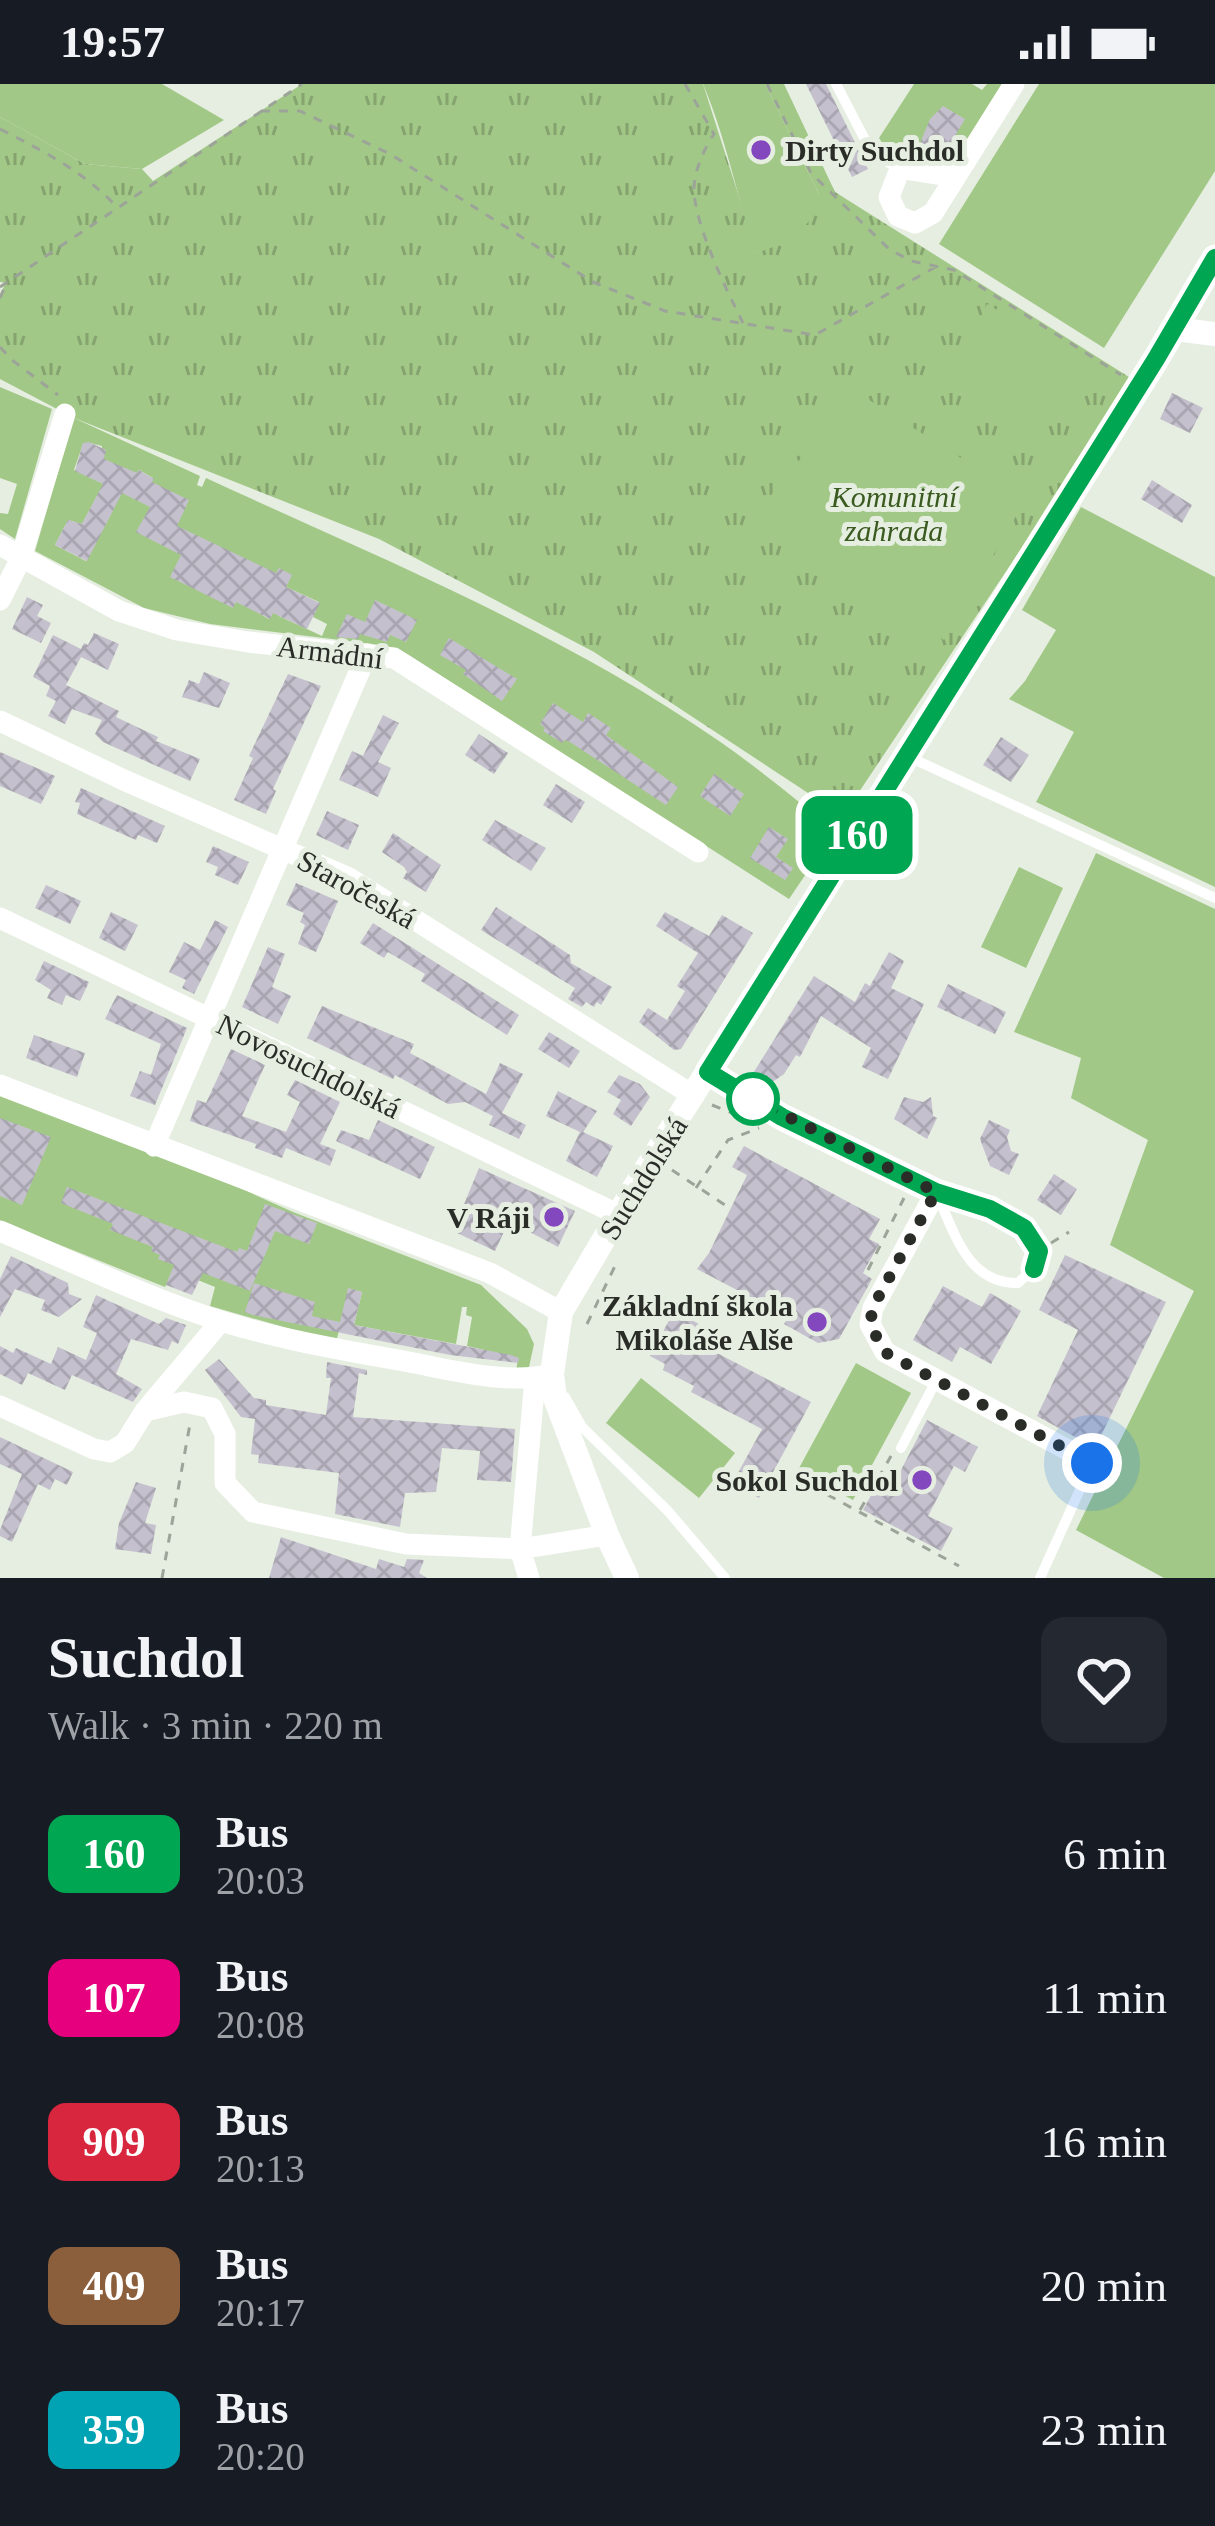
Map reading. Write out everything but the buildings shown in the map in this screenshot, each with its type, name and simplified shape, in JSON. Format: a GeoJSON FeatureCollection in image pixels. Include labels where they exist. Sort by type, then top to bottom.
{"type":"FeatureCollection","features":[{"type":"Feature","properties":{"kind":"street"},"geometry":{"type":"LineString","coordinates":[[955,176],[904,169],[889,197],[898,216],[915,223],[933,213],[1014,84]]}},
{"type":"Feature","properties":{"kind":"street","name":"Suchdolská"},"geometry":{"type":"LineString","coordinates":[[543,1377],[561,1312],[619,1214],[699,1102],[708,1072],[1215,258]]}},
{"type":"Feature","properties":{"kind":"street"},"geometry":{"type":"LineString","coordinates":[[1175,329],[1215,334]]}},
{"type":"Feature","properties":{"kind":"street"},"geometry":{"type":"LineString","coordinates":[[0,600],[21,558],[65,414]]}},
{"type":"Feature","properties":{"kind":"street","name":"Armádní"},"geometry":{"type":"LineString","coordinates":[[0,545],[119,610],[178,630],[248,643],[394,658],[675,824],[698,852]]}},
{"type":"Feature","properties":{"kind":"street"},"geometry":{"type":"LineString","coordinates":[[154,1146],[367,654]]}},
{"type":"Feature","properties":{"kind":"street","name":"Staročeská"},"geometry":{"type":"LineString","coordinates":[[0,721],[126,782],[349,878],[699,1102]]}},
{"type":"Feature","properties":{"kind":"street","name":"Novosuchdolská"},"geometry":{"type":"LineString","coordinates":[[0,918],[619,1214]]}},
{"type":"Feature","properties":{"kind":"street"},"geometry":{"type":"LineString","coordinates":[[708,1072],[782,1117],[936,1192],[873,1307],[870,1324],[884,1352],[1092,1463]]}},
{"type":"Feature","properties":{"kind":"street"},"geometry":{"type":"LineString","coordinates":[[0,1085],[490,1273],[561,1312]]}},
{"type":"Feature","properties":{"kind":"street"},"geometry":{"type":"LineString","coordinates":[[0,1231],[221,1321],[282,1338],[423,1364],[543,1377]]}},
{"type":"Feature","properties":{"kind":"street"},"geometry":{"type":"LineString","coordinates":[[0,1406],[110,1453],[124,1443],[221,1321]]}},
{"type":"Feature","properties":{"kind":"street"},"geometry":{"type":"LineString","coordinates":[[543,1377],[627,1578]]}},
{"type":"Feature","properties":{"kind":"street"},"geometry":{"type":"LineString","coordinates":[[530,1578],[520,1549],[543,1377]]}},
{"type":"Feature","properties":{"kind":"street"},"geometry":{"type":"LineString","coordinates":[[145,1411],[184,1402],[212,1408],[225,1434],[225,1483],[253,1512],[406,1544],[520,1549],[607,1535]]}},
{"type":"Feature","properties":{"kind":"lane"},"geometry":{"type":"LineString","coordinates":[[836,84],[872,153],[896,167],[898,174]]}},
{"type":"Feature","properties":{"kind":"lane"},"geometry":{"type":"LineString","coordinates":[[906,756],[1215,898]]}},
{"type":"Feature","properties":{"kind":"lane"},"geometry":{"type":"LineString","coordinates":[[936,1192],[990,1209],[1024,1228],[1039,1251],[1034,1269],[1018,1282],[1000,1283],[980,1273],[964,1255],[936,1192]]}},
{"type":"Feature","properties":{"kind":"lane"},"geometry":{"type":"LineString","coordinates":[[543,1377],[582,1427],[668,1511],[725,1578]]}},
{"type":"Feature","properties":{"kind":"lane"},"geometry":{"type":"LineString","coordinates":[[901,1448],[936,1381]]}},
{"type":"Feature","properties":{"kind":"lane"},"geometry":{"type":"LineString","coordinates":[[1040,1578],[1092,1463]]}},
{"type":"Feature","properties":{"kind":"path"},"geometry":{"type":"LineString","coordinates":[[0,287],[302,84]]}},
{"type":"Feature","properties":{"kind":"path"},"geometry":{"type":"LineString","coordinates":[[685,84],[714,134],[704,148],[694,190],[718,272],[743,323]]}},
{"type":"Feature","properties":{"kind":"path"},"geometry":{"type":"LineString","coordinates":[[767,84],[811,173],[890,248],[911,261],[954,270],[1123,376]]}},
{"type":"Feature","properties":{"kind":"path"},"geometry":{"type":"LineString","coordinates":[[261,111],[301,111],[390,154],[593,282],[665,311],[815,335],[939,266]]}},
{"type":"Feature","properties":{"kind":"path"},"geometry":{"type":"LineString","coordinates":[[0,129],[63,161],[116,206]]}},
{"type":"Feature","properties":{"kind":"path"},"geometry":{"type":"LineString","coordinates":[[0,298],[7,282]]}},
{"type":"Feature","properties":{"kind":"path"},"geometry":{"type":"LineString","coordinates":[[0,347],[11,361],[63,399],[65,414]]}},
{"type":"Feature","properties":{"kind":"path"},"geometry":{"type":"LineString","coordinates":[[696,1188],[728,1140],[761,1127],[699,1102]]}},
{"type":"Feature","properties":{"kind":"path"},"geometry":{"type":"LineString","coordinates":[[668,1168],[730,1209]]}},
{"type":"Feature","properties":{"kind":"path"},"geometry":{"type":"LineString","coordinates":[[868,1271],[904,1196],[898,1193]]}},
{"type":"Feature","properties":{"kind":"path"},"geometry":{"type":"LineString","coordinates":[[1039,1251],[1069,1232]]}},
{"type":"Feature","properties":{"kind":"path"},"geometry":{"type":"LineString","coordinates":[[587,1324],[622,1253]]}},
{"type":"Feature","properties":{"kind":"path"},"geometry":{"type":"LineString","coordinates":[[162,1578],[194,1404]]}},
{"type":"Feature","properties":{"kind":"path"},"geometry":{"type":"LineString","coordinates":[[860,1511],[894,1451],[901,1448]]}},
{"type":"Feature","properties":{"kind":"path"},"geometry":{"type":"LineString","coordinates":[[780,1469],[959,1566]]}},
{"type":"Feature","properties":{"kind":"green space"},"geometry":{"type":"Polygon","coordinates":[[[0,84],[162,84],[224,120],[142,169],[85,164],[0,117],[0,84]]]}},
{"type":"Feature","properties":{"kind":"green space"},"geometry":{"type":"Polygon","coordinates":[[[302,84],[703,84],[757,253],[819,194],[765,84],[784,84],[835,192],[1129,377],[1057,495],[843,816],[594,652],[379,539],[74,418],[0,379],[0,294],[6,283],[0,282],[0,117],[85,164],[142,169],[153,181],[302,84]]]}},
{"type":"Feature","properties":{"kind":"green space","name":"Dirty Suchdol"},"geometry":{"type":"Polygon","coordinates":[[[703,84],[765,84],[819,194],[806,225],[778,245],[756,253],[703,84]]]}},
{"type":"Feature","properties":{"kind":"green space"},"geometry":{"type":"Polygon","coordinates":[[[914,84],[972,84],[982,90],[987,84],[1003,84],[956,159],[894,161],[879,138],[914,84]]]}},
{"type":"Feature","properties":{"kind":"green space"},"geometry":{"type":"Polygon","coordinates":[[[1039,84],[1215,84],[1215,171],[1104,348],[939,244],[1039,84]]]}},
{"type":"Feature","properties":{"kind":"green space"},"geometry":{"type":"Polygon","coordinates":[[[987,304],[1079,359],[1034,442],[946,387],[987,304]]]}},
{"type":"Feature","properties":{"kind":"green space"},"geometry":{"type":"Polygon","coordinates":[[[0,387],[52,409],[15,539],[0,529],[0,513],[8,514],[17,484],[0,478],[0,387]]]}},
{"type":"Feature","properties":{"kind":"green space","name":"Komunitní zahrada"},"geometry":{"type":"Polygon","coordinates":[[[855,391],[1026,499],[944,640],[748,524],[855,391]]]}},
{"type":"Feature","properties":{"kind":"green space"},"geometry":{"type":"Polygon","coordinates":[[[74,418],[200,476],[197,485],[202,487],[206,478],[468,598],[597,665],[719,741],[835,831],[789,899],[407,654],[381,645],[210,624],[144,608],[35,551],[74,418]],[[83,444],[74,470],[143,502],[153,478],[139,470],[101,466],[102,446],[83,444]],[[96,498],[82,524],[68,520],[55,545],[86,561],[114,508],[96,498]],[[286,587],[257,612],[269,619],[275,609],[279,616],[322,636],[327,624],[313,617],[319,602],[286,587]]]}},
{"type":"Feature","properties":{"kind":"green space"},"geometry":{"type":"Polygon","coordinates":[[[1081,507],[1215,577],[1215,887],[1036,802],[1074,732],[1009,699],[1056,630],[1022,610],[1081,507]]]}},
{"type":"Feature","properties":{"kind":"green space"},"geometry":{"type":"Polygon","coordinates":[[[1096,853],[1215,909],[1215,1578],[1164,1578],[1076,1530],[1194,1291],[1110,1245],[1148,1140],[1071,1098],[1081,1058],[1014,1032],[1096,853]]]}},
{"type":"Feature","properties":{"kind":"green space"},"geometry":{"type":"Polygon","coordinates":[[[1019,867],[1063,888],[1026,968],[981,947],[1019,867]]]}},
{"type":"Feature","properties":{"kind":"green space"},"geometry":{"type":"Polygon","coordinates":[[[0,1080],[293,1212],[481,1285],[527,1329],[534,1344],[529,1367],[516,1372],[518,1358],[467,1346],[472,1317],[466,1315],[467,1307],[462,1307],[456,1344],[354,1325],[362,1292],[350,1289],[336,1342],[210,1306],[215,1287],[173,1270],[165,1287],[0,1221],[0,1080]]]}},
{"type":"Feature","properties":{"kind":"green space"},"geometry":{"type":"Polygon","coordinates":[[[856,1363],[911,1393],[853,1500],[798,1470],[856,1363]]]}},
{"type":"Feature","properties":{"kind":"green space"},"geometry":{"type":"Polygon","coordinates":[[[641,1378],[735,1453],[699,1498],[606,1423],[641,1378]]]}},
{"type":"Feature","properties":{"kind":"bus line","name":"160"},"geometry":{"type":"LineString","coordinates":[[1034,1269],[1039,1251],[1024,1228],[990,1209],[936,1192],[782,1117],[708,1072],[1215,258]]}},
{"type":"Feature","properties":{"kind":"place","name":"Dirty Suchdol"},"geometry":{"type":"Point","coordinates":[761,150]}},
{"type":"Feature","properties":{"kind":"place","name":"V Ráji"},"geometry":{"type":"Point","coordinates":[554,1217]}},
{"type":"Feature","properties":{"kind":"place","name":"Základní škola Mikoláše Alše"},"geometry":{"type":"Point","coordinates":[817,1322]}},
{"type":"Feature","properties":{"kind":"place","name":"Sokol Suchdol"},"geometry":{"type":"Point","coordinates":[922,1480]}},
{"type":"Feature","properties":{"kind":"route"},"geometry":{"type":"LineString","coordinates":[[753,1099],[936,1192],[873,1307],[870,1324],[884,1352],[1092,1463]]}}]}
